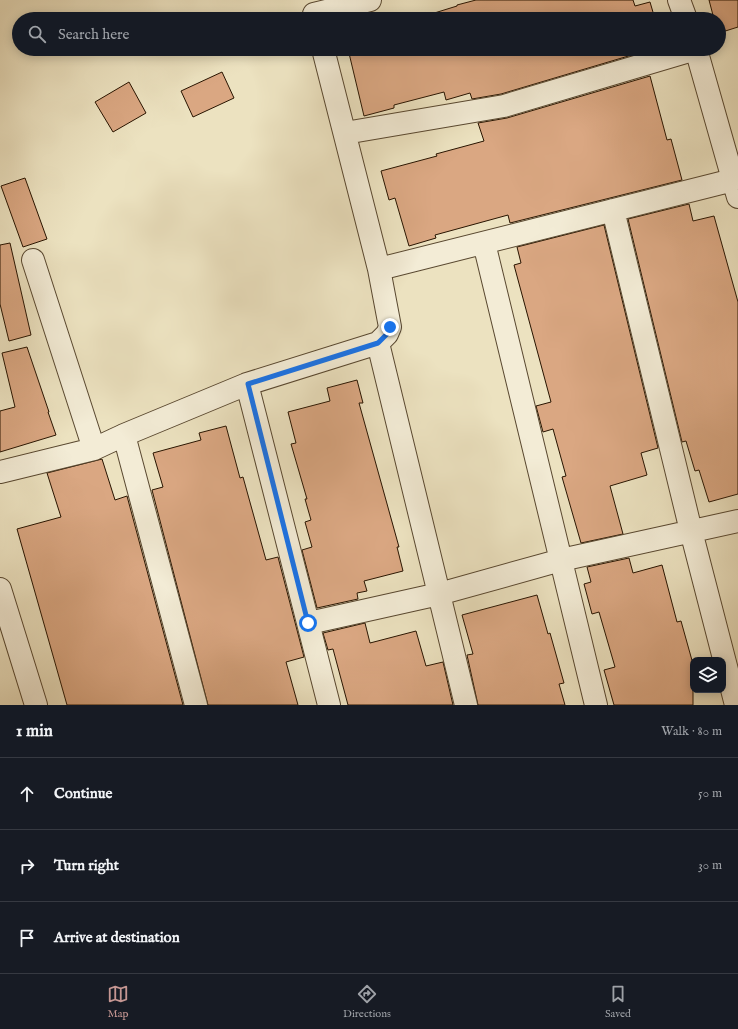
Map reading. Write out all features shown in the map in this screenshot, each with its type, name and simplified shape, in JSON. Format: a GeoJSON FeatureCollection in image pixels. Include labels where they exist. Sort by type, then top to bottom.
{"type":"FeatureCollection","features":[{"type":"Feature","properties":{"kind":"street"},"geometry":{"type":"LineString","coordinates":[[313,11],[370,0]]}},
{"type":"Feature","properties":{"kind":"street"},"geometry":{"type":"LineString","coordinates":[[679,0],[683,12]]}},
{"type":"Feature","properties":{"kind":"street"},"geometry":{"type":"LineString","coordinates":[[0,472],[94,449],[124,435],[248,384],[378,343],[387,334],[390,327],[379,269],[325,56]]}},
{"type":"Feature","properties":{"kind":"street"},"geometry":{"type":"LineString","coordinates":[[345,134],[504,106],[672,56]]}},
{"type":"Feature","properties":{"kind":"street"},"geometry":{"type":"LineString","coordinates":[[379,269],[613,210],[736,188],[698,56]]}},
{"type":"Feature","properties":{"kind":"street"},"geometry":{"type":"LineString","coordinates":[[613,210],[691,531],[736,705]]}},
{"type":"Feature","properties":{"kind":"street"},"geometry":{"type":"LineString","coordinates":[[484,243],[596,705]]}},
{"type":"Feature","properties":{"kind":"street"},"geometry":{"type":"LineString","coordinates":[[32,260],[94,449]]}},
{"type":"Feature","properties":{"kind":"street"},"geometry":{"type":"LineString","coordinates":[[378,343],[466,705]]}},
{"type":"Feature","properties":{"kind":"street"},"geometry":{"type":"LineString","coordinates":[[248,384],[329,705]]}},
{"type":"Feature","properties":{"kind":"street"},"geometry":{"type":"LineString","coordinates":[[124,435],[196,705]]}},
{"type":"Feature","properties":{"kind":"street"},"geometry":{"type":"LineString","coordinates":[[308,623],[439,594],[561,560],[738,521]]}},
{"type":"Feature","properties":{"kind":"street"},"geometry":{"type":"LineString","coordinates":[[0,589],[36,705]]}},
{"type":"Feature","properties":{"kind":"building"},"geometry":{"type":"Polygon","coordinates":[[[476,0],[633,0],[635,6],[650,2],[653,12],[438,12],[476,0]]]}},
{"type":"Feature","properties":{"kind":"building"},"geometry":{"type":"Polygon","coordinates":[[[709,0],[738,0],[738,27],[726,31],[726,12],[712,12],[709,0]]]}},
{"type":"Feature","properties":{"kind":"building"},"geometry":{"type":"Polygon","coordinates":[[[350,56],[629,56],[501,94],[472,99],[470,93],[446,100],[444,92],[394,105],[394,108],[364,116],[350,56]]]}},
{"type":"Feature","properties":{"kind":"building"},"geometry":{"type":"Polygon","coordinates":[[[222,72],[234,98],[193,117],[181,91],[222,72]]]}},
{"type":"Feature","properties":{"kind":"building"},"geometry":{"type":"Polygon","coordinates":[[[650,76],[667,140],[671,139],[682,180],[510,223],[508,215],[435,235],[436,238],[409,246],[395,198],[389,200],[381,171],[437,156],[436,154],[484,141],[478,123],[507,118],[650,76]]]}},
{"type":"Feature","properties":{"kind":"building"},"geometry":{"type":"Polygon","coordinates":[[[129,82],[146,113],[113,132],[95,102],[129,82]]]}},
{"type":"Feature","properties":{"kind":"building"},"geometry":{"type":"Polygon","coordinates":[[[25,178],[47,239],[23,247],[1,186],[25,178]]]}},
{"type":"Feature","properties":{"kind":"building"},"geometry":{"type":"Polygon","coordinates":[[[689,204],[693,221],[714,216],[738,302],[738,494],[709,502],[699,470],[695,471],[686,441],[682,442],[628,219],[689,204]]]}},
{"type":"Feature","properties":{"kind":"building"},"geometry":{"type":"Polygon","coordinates":[[[604,225],[658,448],[641,453],[647,475],[610,486],[623,534],[581,543],[562,477],[566,476],[553,429],[543,432],[536,406],[551,402],[514,265],[521,263],[517,247],[604,225]]]}},
{"type":"Feature","properties":{"kind":"building"},"geometry":{"type":"Polygon","coordinates":[[[10,243],[31,335],[9,341],[0,304],[0,245],[10,243]]]}},
{"type":"Feature","properties":{"kind":"building"},"geometry":{"type":"Polygon","coordinates":[[[27,347],[56,435],[0,452],[0,411],[15,407],[2,353],[27,347]]]}},
{"type":"Feature","properties":{"kind":"building"},"geometry":{"type":"Polygon","coordinates":[[[357,380],[363,403],[359,403],[399,547],[397,547],[403,571],[364,581],[367,591],[357,593],[358,599],[317,608],[302,550],[312,547],[305,522],[311,520],[305,499],[307,499],[291,444],[296,443],[288,412],[330,401],[327,388],[357,380]]]}},
{"type":"Feature","properties":{"kind":"building"},"geometry":{"type":"Polygon","coordinates":[[[226,426],[240,478],[243,477],[266,560],[278,557],[304,657],[286,662],[298,705],[208,705],[152,490],[163,487],[153,453],[201,440],[199,433],[226,426]]]}},
{"type":"Feature","properties":{"kind":"building"},"geometry":{"type":"Polygon","coordinates":[[[102,459],[115,500],[127,496],[183,705],[67,705],[17,529],[61,517],[47,473],[102,459]]]}},
{"type":"Feature","properties":{"kind":"building"},"geometry":{"type":"Polygon","coordinates":[[[629,558],[633,573],[662,565],[677,622],[681,621],[691,657],[690,693],[693,693],[693,705],[614,705],[604,670],[615,667],[599,612],[592,614],[584,584],[591,582],[587,567],[629,558]]]}},
{"type":"Feature","properties":{"kind":"building"},"geometry":{"type":"Polygon","coordinates":[[[537,595],[548,634],[550,633],[564,683],[559,684],[565,705],[478,705],[467,655],[473,654],[462,615],[537,595]]]}},
{"type":"Feature","properties":{"kind":"building"},"geometry":{"type":"Polygon","coordinates":[[[365,623],[370,643],[416,631],[426,666],[443,662],[453,705],[348,705],[333,649],[328,650],[323,633],[365,623]]]}},
{"type":"Feature","properties":{"kind":"route"},"geometry":{"type":"LineString","coordinates":[[308,623],[248,384],[378,343],[387,334],[390,327]]}}]}
